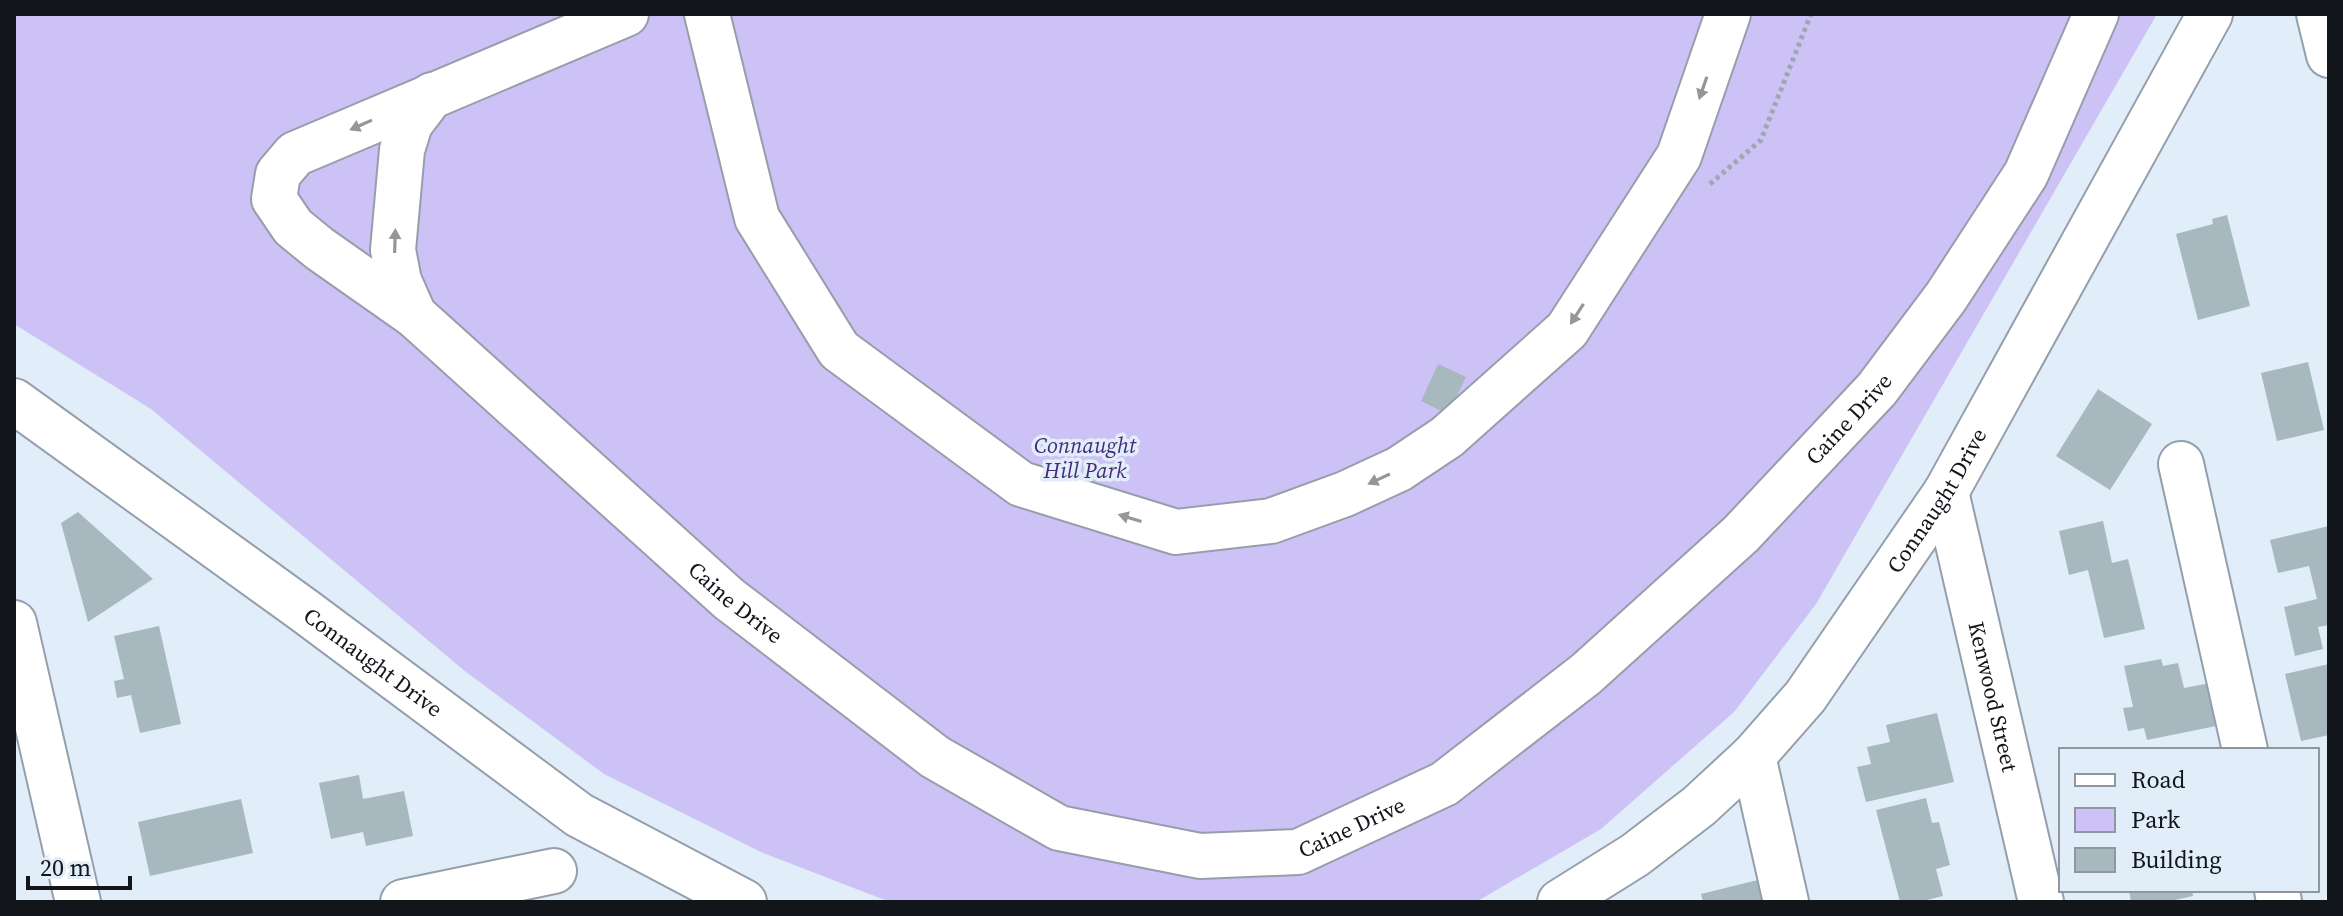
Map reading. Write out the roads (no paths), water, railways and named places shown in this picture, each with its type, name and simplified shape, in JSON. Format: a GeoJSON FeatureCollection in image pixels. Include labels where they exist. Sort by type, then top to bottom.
{"type":"FeatureCollection","features":[{"type":"Feature","properties":{"kind":"street","name":"Caine Drive"},"geometry":{"type":"LineString","coordinates":[[626,14],[295,154],[278,174],[274,199],[293,227],[414,315],[729,599],[935,757],[1059,828],[1200,856],[1298,852],[1444,784],[1586,674],[1751,523],[1877,389],[1946,297],[2026,174],[2096,14]]}},
{"type":"Feature","properties":{"kind":"street"},"geometry":{"type":"LineString","coordinates":[[707,14],[757,218],[839,350],[1021,484],[1176,532],[1271,521],[1345,494],[1399,469],[1447,437],[1567,330],[1679,156],[1728,14]]}},
{"type":"Feature","properties":{"kind":"street","name":"Connaught Drive"},"geometry":{"type":"LineString","coordinates":[[1560,902],[1635,855],[1699,806],[1753,756],[1805,697],[1946,492],[2210,14]]}},
{"type":"Feature","properties":{"kind":"street"},"geometry":{"type":"LineString","coordinates":[[2319,14],[2329,55]]}},
{"type":"Feature","properties":{"kind":"street","name":"Caine Drive"},"geometry":{"type":"LineString","coordinates":[[414,315],[399,281],[393,250],[402,150],[410,124],[432,95]]}},
{"type":"Feature","properties":{"kind":"street","name":"Connaught Drive"},"geometry":{"type":"LineString","coordinates":[[14,401],[318,620],[579,815],[744,902]]}},
{"type":"Feature","properties":{"kind":"street"},"geometry":{"type":"LineString","coordinates":[[2181,464],[2245,748]]}},
{"type":"Feature","properties":{"kind":"street","name":"Kenwood Street"},"geometry":{"type":"LineString","coordinates":[[1946,492],[2041,902]]}},
{"type":"Feature","properties":{"kind":"street"},"geometry":{"type":"LineString","coordinates":[[14,623],[78,902]]}},
{"type":"Feature","properties":{"kind":"street"},"geometry":{"type":"LineString","coordinates":[[1753,756],[1786,902]]}},
{"type":"Feature","properties":{"kind":"street"},"geometry":{"type":"LineString","coordinates":[[403,902],[558,886],[579,815]]}},
{"type":"Feature","properties":{"kind":"park label","name":"Connaught Hill Park"},"geometry":{"type":"Point","coordinates":[1085,458]}}]}
